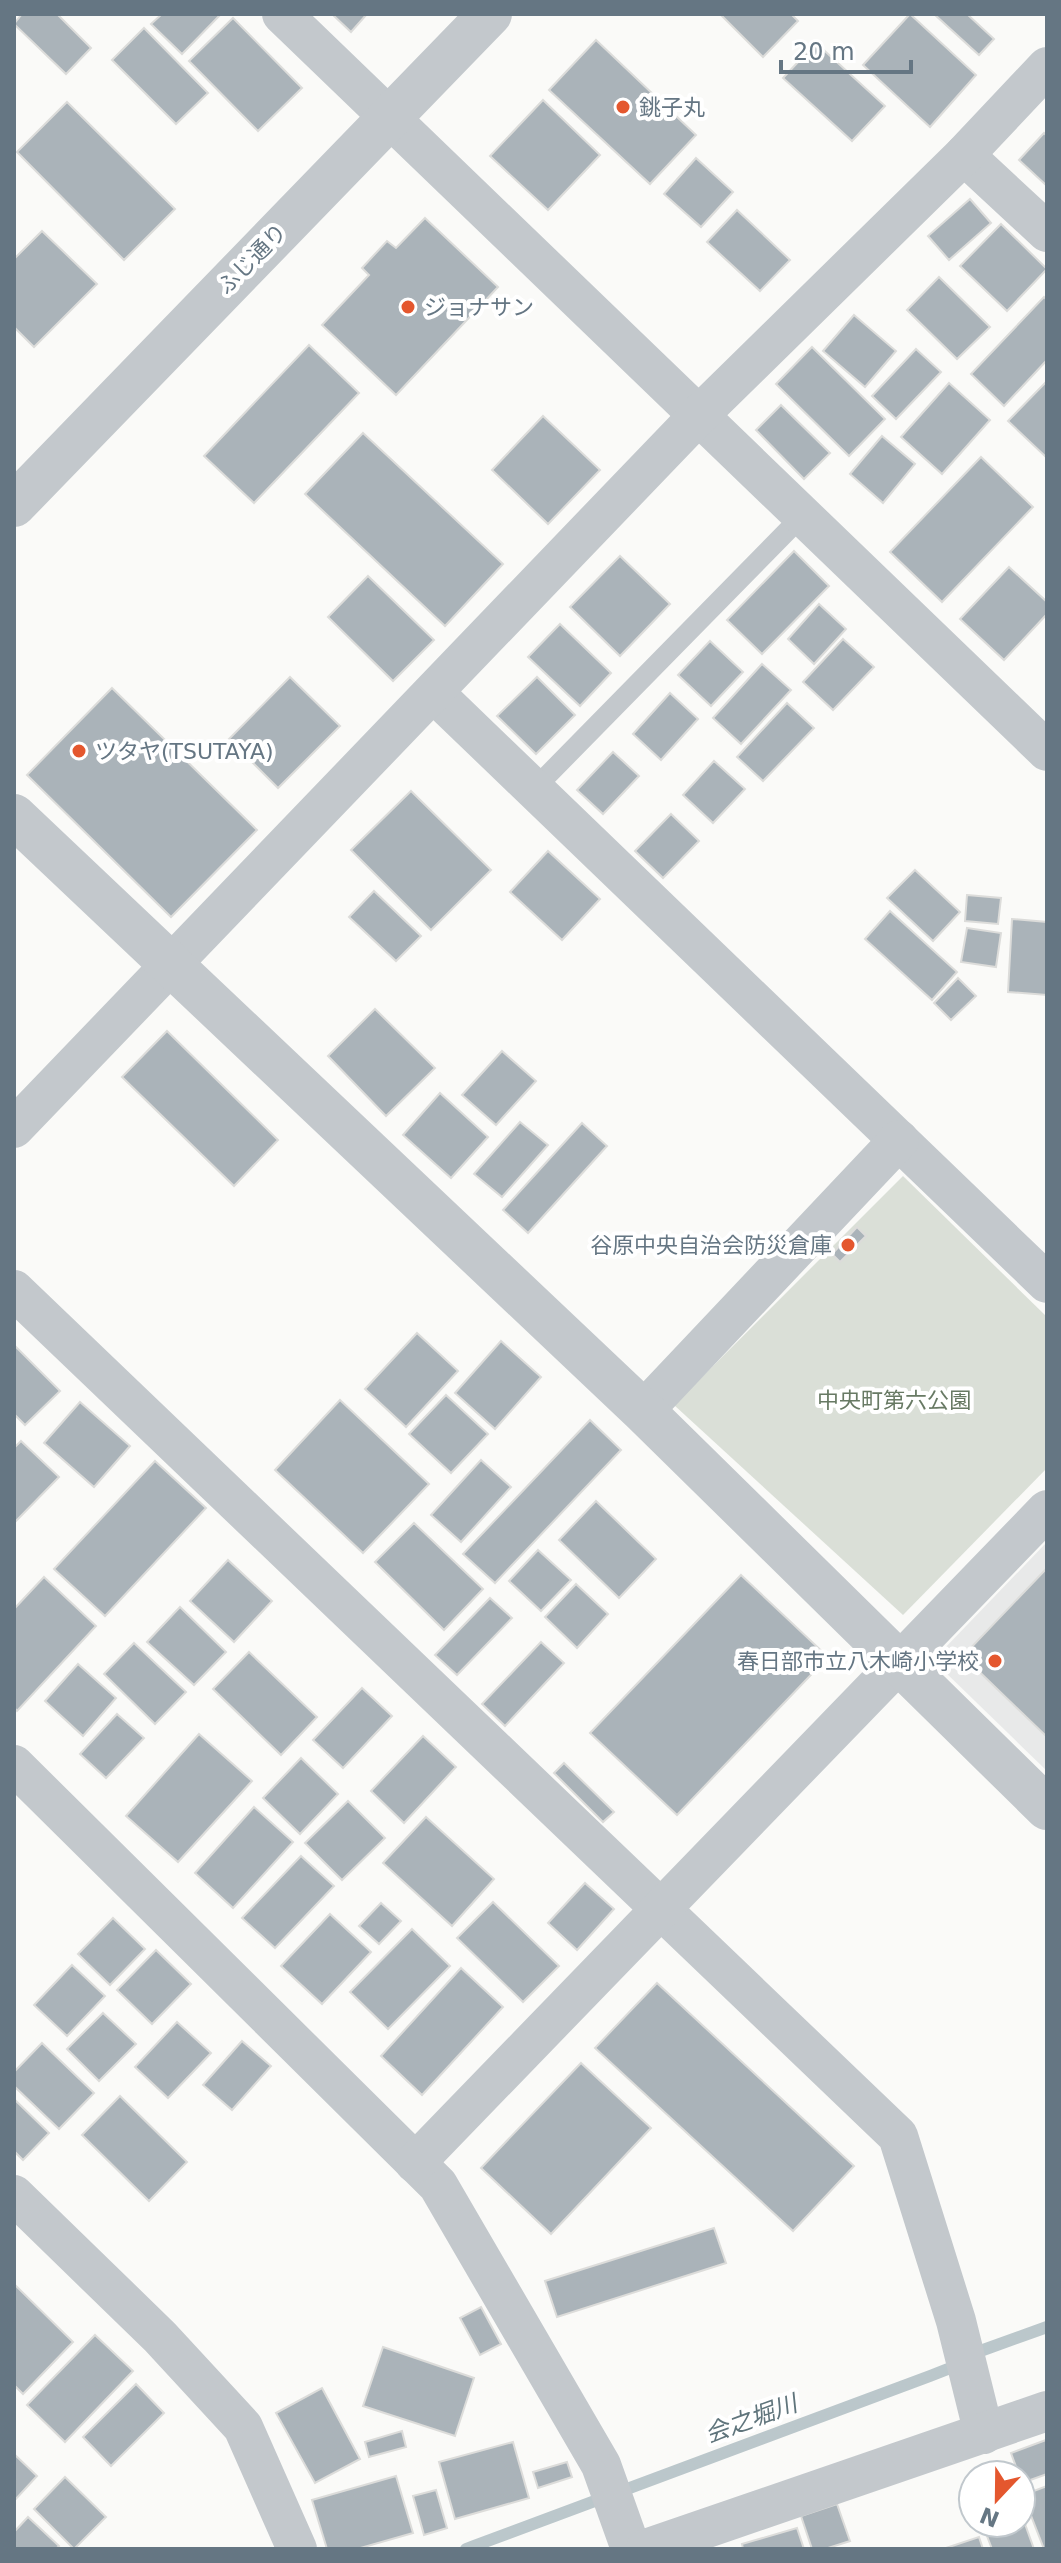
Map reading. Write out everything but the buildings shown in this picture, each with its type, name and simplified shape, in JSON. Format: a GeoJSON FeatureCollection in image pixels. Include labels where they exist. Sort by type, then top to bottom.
{"type":"FeatureCollection","features":[{"type":"Feature","properties":{"kind":"street"},"geometry":{"type":"LineString","coordinates":[[282,14],[387,119],[1047,751]]}},
{"type":"Feature","properties":{"kind":"street","name":"ふじ通り"},"geometry":{"type":"LineString","coordinates":[[14,505],[490,14]]}},
{"type":"Feature","properties":{"kind":"street"},"geometry":{"type":"LineString","coordinates":[[14,1128],[435,694],[699,415],[877,234],[964,155],[1047,67]]}},
{"type":"Feature","properties":{"kind":"street"},"geometry":{"type":"LineString","coordinates":[[964,155],[1047,232]]}},
{"type":"Feature","properties":{"kind":"street"},"geometry":{"type":"LineString","coordinates":[[435,694],[1047,1283]]}},
{"type":"Feature","properties":{"kind":"street"},"geometry":{"type":"LineString","coordinates":[[14,816],[643,1411],[1047,1808]]}},
{"type":"Feature","properties":{"kind":"street"},"geometry":{"type":"LineString","coordinates":[[643,1411],[899,1140]]}},
{"type":"Feature","properties":{"kind":"street"},"geometry":{"type":"LineString","coordinates":[[14,1290],[898,2136],[956,2321],[980,2418]]}},
{"type":"Feature","properties":{"kind":"street"},"geometry":{"type":"LineString","coordinates":[[415,2163],[1047,1510]]}},
{"type":"Feature","properties":{"kind":"street"},"geometry":{"type":"LineString","coordinates":[[14,1765],[438,2185],[601,2465],[634,2543],[980,2418],[1047,2411]]}},
{"type":"Feature","properties":{"kind":"street"},"geometry":{"type":"LineString","coordinates":[[14,2195],[160,2337],[243,2427],[297,2549]]}},
{"type":"Feature","properties":{"kind":"lane"},"geometry":{"type":"LineString","coordinates":[[534,789],[803,515]]}},
{"type":"Feature","properties":{"kind":"shaded area","name":"春日部市立八木崎小学校"},"geometry":{"type":"Polygon","coordinates":[[[1047,1542],[1047,1771],[944,1671],[942,1651],[1047,1542]]]}},
{"type":"Feature","properties":{"kind":"green space","name":"中央町第六公園"},"geometry":{"type":"Polygon","coordinates":[[[903,1176],[1047,1317],[1047,1468],[903,1615],[674,1405],[903,1176]]]}},
{"type":"Feature","properties":{"kind":"waterway","name":"会之堀川"},"geometry":{"type":"LineString","coordinates":[[466,2549],[930,2376],[958,2365],[961,2358],[1047,2327]]}},
{"type":"Feature","properties":{"kind":"place","name":"銚子丸"},"geometry":{"type":"Point","coordinates":[623,107]}},
{"type":"Feature","properties":{"kind":"place","name":"ジョナサン"},"geometry":{"type":"Point","coordinates":[408,307]}},
{"type":"Feature","properties":{"kind":"place","name":"ツタヤ(TSUTAYA)"},"geometry":{"type":"Point","coordinates":[79,751]}},
{"type":"Feature","properties":{"kind":"place","name":"谷原中央自治会防災倉庫"},"geometry":{"type":"Point","coordinates":[848,1245]}},
{"type":"Feature","properties":{"kind":"place","name":"春日部市立八木崎小学校"},"geometry":{"type":"Point","coordinates":[995,1661]}}]}
